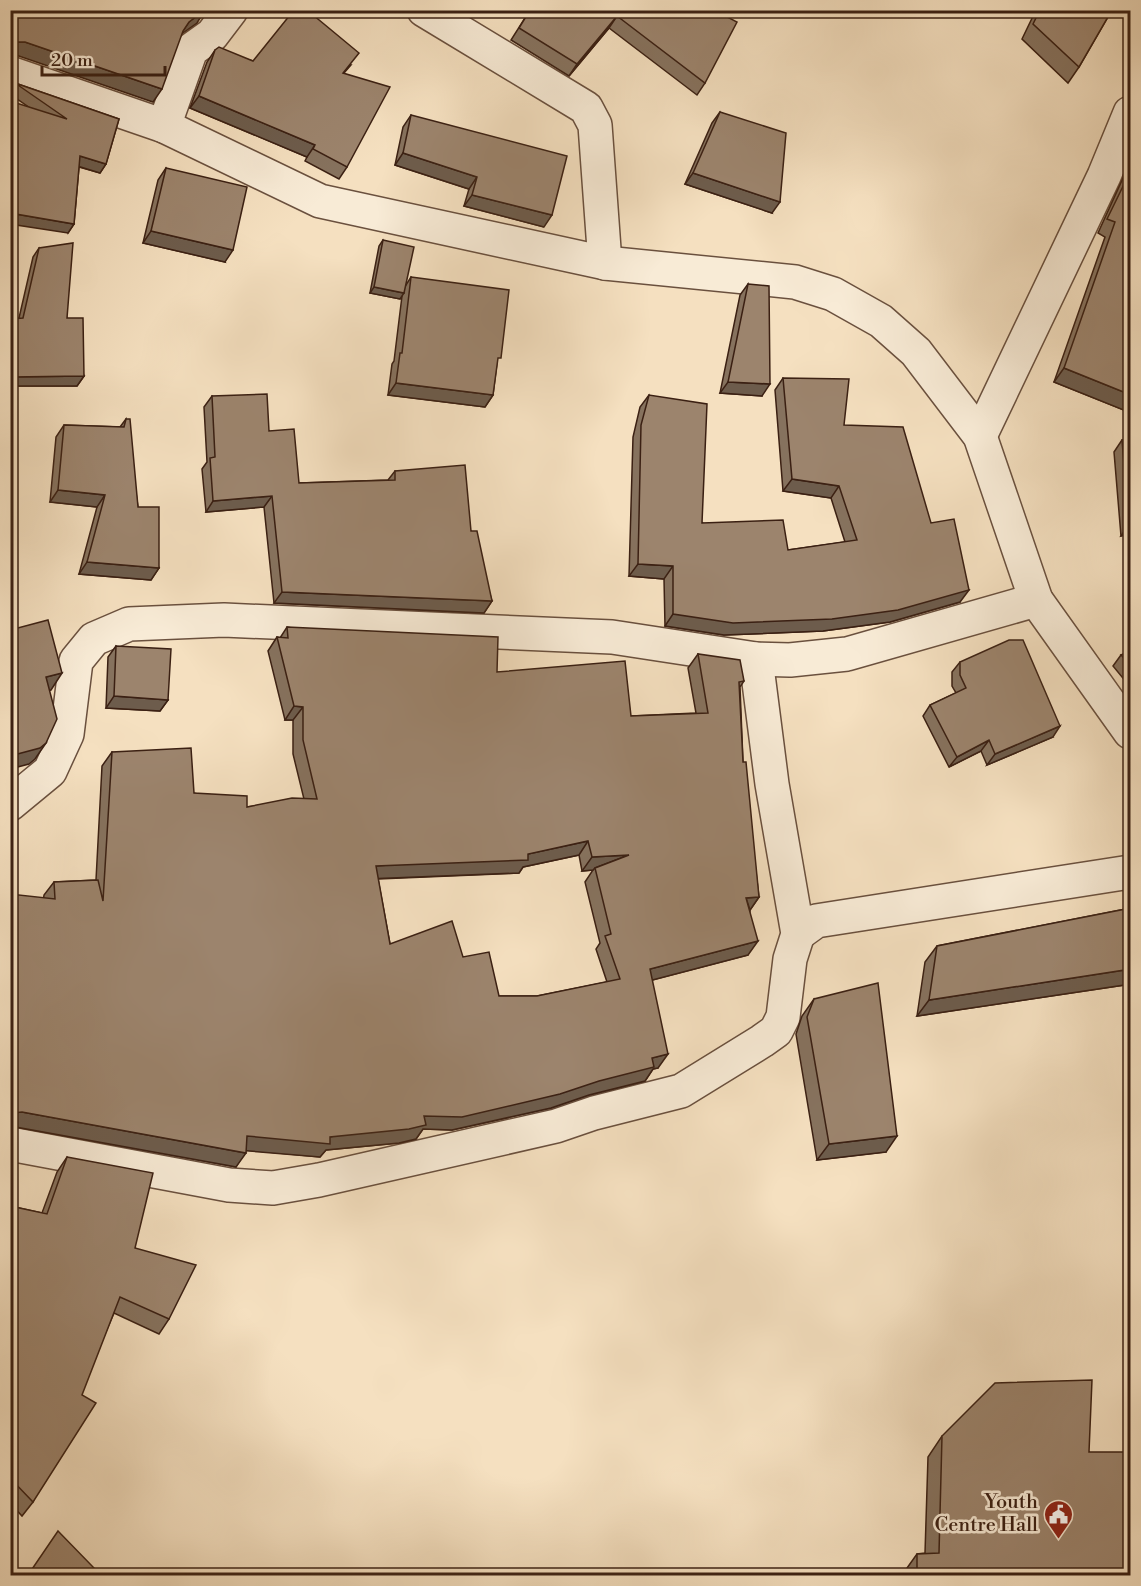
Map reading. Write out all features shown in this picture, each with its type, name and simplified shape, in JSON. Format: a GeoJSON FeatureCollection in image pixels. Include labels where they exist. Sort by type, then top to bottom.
{"type":"FeatureCollection","features":[{"type":"Feature","properties":{"kind":"street"},"geometry":{"type":"LineString","coordinates":[[164,126],[191,50],[212,35],[231,10]]}},
{"type":"Feature","properties":{"kind":"street"},"geometry":{"type":"LineString","coordinates":[[424,10],[586,108],[595,125],[605,263]]}},
{"type":"Feature","properties":{"kind":"street"},"geometry":{"type":"LineString","coordinates":[[10,74],[164,126],[320,201],[605,263],[795,282],[832,294],[881,321],[916,352],[980,436],[1036,600],[1131,732]]}},
{"type":"Feature","properties":{"kind":"street"},"geometry":{"type":"LineString","coordinates":[[980,436],[1104,176],[1131,113]]}},
{"type":"Feature","properties":{"kind":"street"},"geometry":{"type":"LineString","coordinates":[[10,804],[50,771],[68,734],[75,661],[94,639],[129,624],[224,620],[612,637],[756,659],[790,660],[847,654],[1036,600]]}},
{"type":"Feature","properties":{"kind":"street"},"geometry":{"type":"LineString","coordinates":[[10,1144],[229,1185],[273,1188],[319,1180],[556,1126],[594,1113],[681,1091],[762,1041],[776,1031],[783,1017],[790,959],[798,934],[772,784],[756,659]]}},
{"type":"Feature","properties":{"kind":"street"},"geometry":{"type":"LineString","coordinates":[[798,934],[816,921],[1131,872]]}},
{"type":"Feature","properties":{"kind":"building"},"geometry":{"type":"Polygon","coordinates":[[[10,10],[205,10],[189,22],[183,31],[162,89],[25,42],[10,44],[10,10]]]}},
{"type":"Feature","properties":{"kind":"building"},"geometry":{"type":"Polygon","coordinates":[[[294,10],[307,10],[359,53],[343,73],[390,87],[347,167],[313,149],[315,145],[199,96],[215,50],[219,47],[253,61],[294,10]]]}},
{"type":"Feature","properties":{"kind":"building"},"geometry":{"type":"Polygon","coordinates":[[[530,10],[714,10],[737,22],[705,83],[617,16],[577,64],[519,28],[530,10]]]}},
{"type":"Feature","properties":{"kind":"building"},"geometry":{"type":"Polygon","coordinates":[[[1040,10],[1112,10],[1079,67],[1033,24],[1040,10]]]}},
{"type":"Feature","properties":{"kind":"building"},"geometry":{"type":"Polygon","coordinates":[[[15,83],[119,119],[106,164],[80,156],[74,224],[10,213],[10,101],[67,119],[15,83]]]}},
{"type":"Feature","properties":{"kind":"building"},"geometry":{"type":"Polygon","coordinates":[[[720,112],[786,133],[780,202],[693,173],[720,112]]]}},
{"type":"Feature","properties":{"kind":"building"},"geometry":{"type":"Polygon","coordinates":[[[411,115],[567,156],[552,215],[472,195],[477,177],[403,153],[411,115]]]}},
{"type":"Feature","properties":{"kind":"building"},"geometry":{"type":"Polygon","coordinates":[[[166,168],[247,187],[233,250],[151,231],[166,168]]]}},
{"type":"Feature","properties":{"kind":"building"},"geometry":{"type":"Polygon","coordinates":[[[1131,170],[1131,395],[1064,368],[1115,222],[1107,219],[1131,170]]]}},
{"type":"Feature","properties":{"kind":"building"},"geometry":{"type":"Polygon","coordinates":[[[383,240],[414,247],[404,293],[374,287],[383,240]]]}},
{"type":"Feature","properties":{"kind":"building"},"geometry":{"type":"Polygon","coordinates":[[[73,243],[67,318],[83,318],[84,376],[10,377],[10,319],[23,318],[39,248],[73,243]]]}},
{"type":"Feature","properties":{"kind":"building"},"geometry":{"type":"Polygon","coordinates":[[[411,277],[509,290],[501,358],[498,358],[493,395],[396,383],[411,277]]]}},
{"type":"Feature","properties":{"kind":"building"},"geometry":{"type":"Polygon","coordinates":[[[748,284],[769,286],[770,384],[728,382],[748,284]]]}},
{"type":"Feature","properties":{"kind":"building"},"geometry":{"type":"Polygon","coordinates":[[[783,378],[849,379],[844,425],[903,427],[931,523],[954,519],[969,590],[898,610],[832,619],[733,623],[673,614],[673,566],[638,564],[641,425],[649,395],[707,404],[702,523],[783,520],[788,550],[857,540],[839,486],[792,479],[783,378]]]}},
{"type":"Feature","properties":{"kind":"building"},"geometry":{"type":"Polygon","coordinates":[[[267,394],[269,431],[294,429],[299,483],[395,480],[395,471],[465,465],[471,531],[477,531],[492,601],[282,592],[272,496],[213,501],[210,458],[215,457],[212,396],[267,394]]]}},
{"type":"Feature","properties":{"kind":"building"},"geometry":{"type":"Polygon","coordinates":[[[126,419],[130,419],[138,507],[159,507],[159,568],[87,562],[105,495],[58,490],[64,425],[124,427],[126,419]]]}},
{"type":"Feature","properties":{"kind":"building"},"geometry":{"type":"Polygon","coordinates":[[[1131,437],[1131,524],[1129,524],[1122,440],[1131,437]]]}},
{"type":"Feature","properties":{"kind":"building"},"geometry":{"type":"Polygon","coordinates":[[[48,620],[62,673],[46,677],[57,719],[46,743],[40,748],[10,756],[10,630],[48,620]]]}},
{"type":"Feature","properties":{"kind":"building"},"geometry":{"type":"Polygon","coordinates":[[[287,627],[498,637],[497,672],[625,661],[631,716],[708,713],[698,654],[740,660],[744,681],[739,682],[743,762],[746,762],[759,897],[746,898],[758,941],[650,969],[668,1054],[652,1058],[654,1067],[560,1094],[462,1117],[424,1116],[426,1125],[409,1129],[330,1137],[330,1144],[247,1136],[246,1153],[22,1112],[10,1115],[10,894],[55,899],[54,882],[98,880],[103,901],[112,752],[191,748],[194,793],[247,796],[247,807],[292,798],[317,799],[303,740],[303,707],[294,706],[277,637],[288,638],[287,627]],[[588,841],[528,854],[528,860],[376,866],[390,944],[452,921],[463,957],[489,952],[499,996],[537,996],[620,979],[605,936],[611,934],[595,868],[629,855],[592,857],[588,841]]]}},
{"type":"Feature","properties":{"kind":"building"},"geometry":{"type":"Polygon","coordinates":[[[1009,640],[1023,640],[1060,726],[995,754],[989,740],[957,757],[930,705],[966,688],[960,675],[960,662],[1009,640]]]}},
{"type":"Feature","properties":{"kind":"building"},"geometry":{"type":"Polygon","coordinates":[[[116,646],[171,649],[168,700],[114,696],[116,646]]]}},
{"type":"Feature","properties":{"kind":"building"},"geometry":{"type":"Polygon","coordinates":[[[1131,652],[1131,666],[1121,655],[1131,652]]]}},
{"type":"Feature","properties":{"kind":"building"},"geometry":{"type":"Polygon","coordinates":[[[1131,908],[1131,969],[929,1000],[937,946],[1131,908]]]}},
{"type":"Feature","properties":{"kind":"building"},"geometry":{"type":"Polygon","coordinates":[[[878,983],[897,1136],[829,1144],[807,1017],[814,999],[878,983]]]}},
{"type":"Feature","properties":{"kind":"building"},"geometry":{"type":"Polygon","coordinates":[[[67,1157],[153,1173],[135,1248],[196,1265],[169,1319],[120,1297],[82,1395],[96,1403],[33,1502],[10,1478],[10,1206],[47,1214],[67,1157]]]}},
{"type":"Feature","properties":{"kind":"building"},"geometry":{"type":"Polygon","coordinates":[[[1092,1380],[1089,1452],[1131,1452],[1131,1575],[917,1575],[917,1554],[939,1553],[942,1436],[995,1383],[1092,1380]]]}},
{"type":"Feature","properties":{"kind":"building"},"geometry":{"type":"Polygon","coordinates":[[[58,1531],[94,1568],[89,1575],[28,1575],[58,1531]]]}},
{"type":"Feature","properties":{"kind":"place","name":"Youth Centre Hall"},"geometry":{"type":"Point","coordinates":[1059,1540]}}]}
